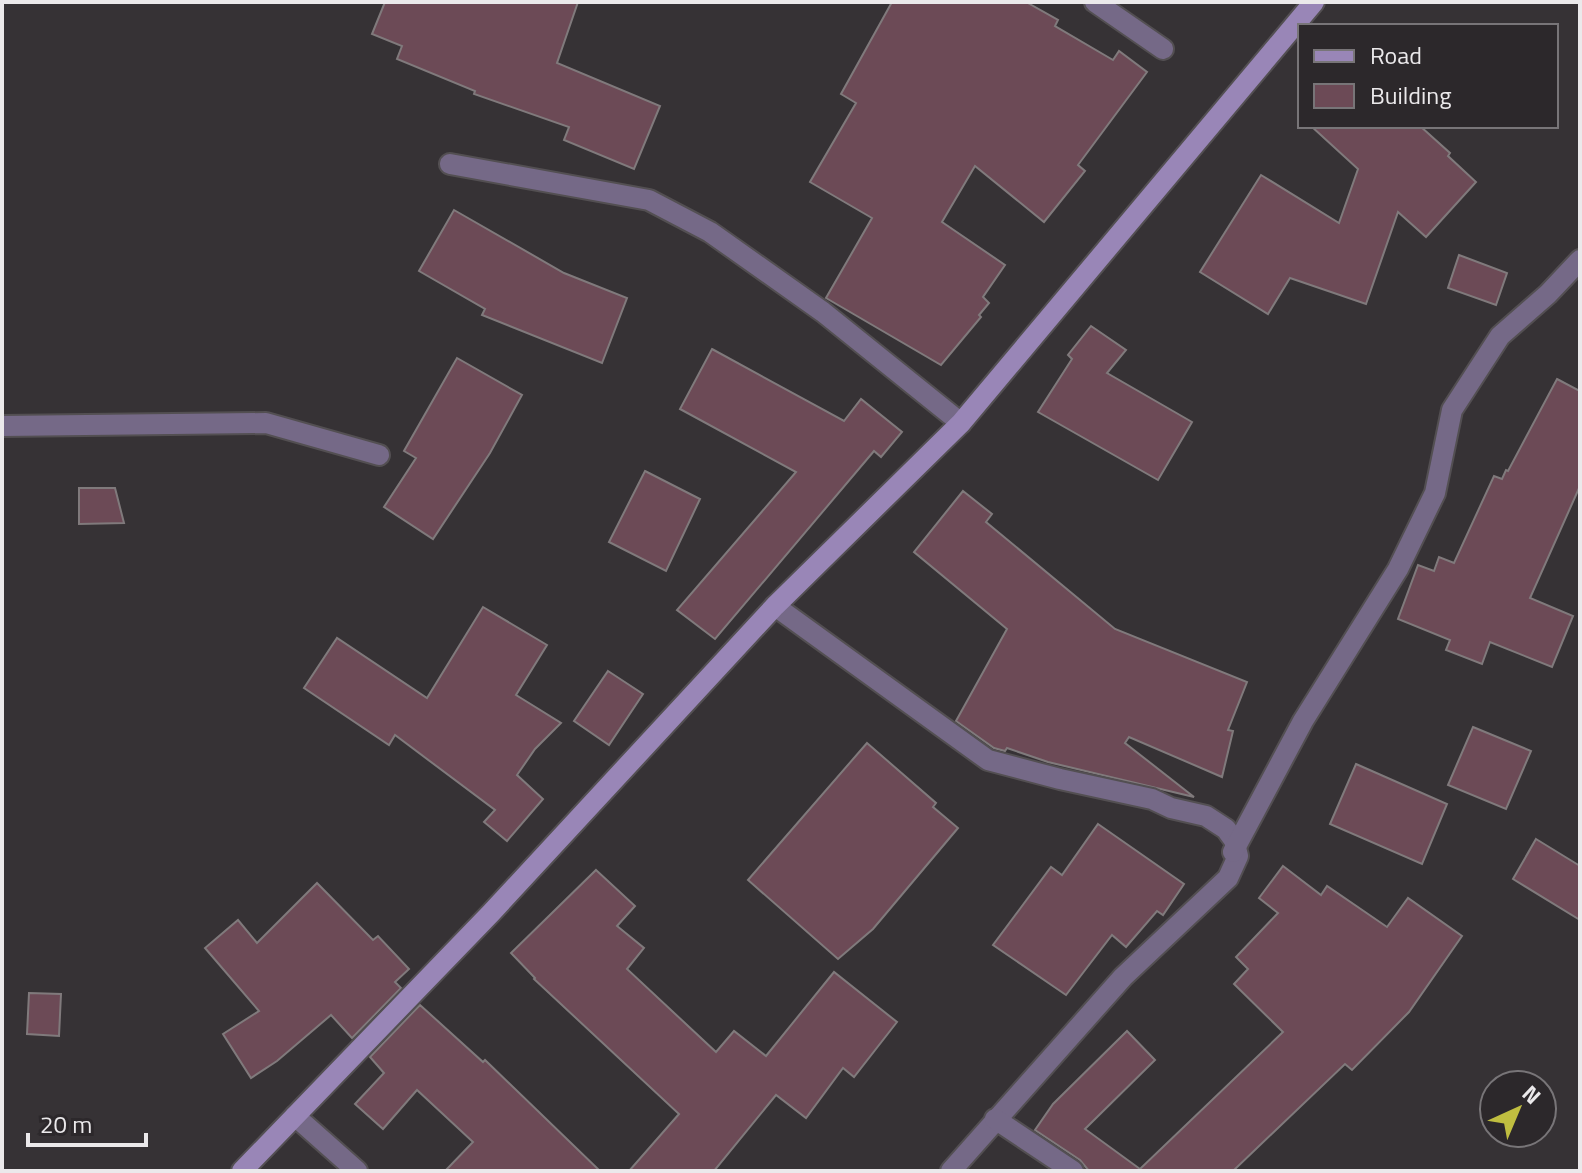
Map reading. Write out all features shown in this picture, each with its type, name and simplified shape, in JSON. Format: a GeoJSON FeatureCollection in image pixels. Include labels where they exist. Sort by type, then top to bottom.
{"type":"FeatureCollection","features":[{"type":"Feature","properties":{"kind":"street"},"geometry":{"type":"LineString","coordinates":[[1095,2],[1163,49]]}},
{"type":"Feature","properties":{"kind":"street"},"geometry":{"type":"LineString","coordinates":[[242,1171],[491,913],[775,606],[961,423],[1314,2]]}},
{"type":"Feature","properties":{"kind":"street"},"geometry":{"type":"LineString","coordinates":[[450,164],[649,200],[710,232],[823,312],[961,423]]}},
{"type":"Feature","properties":{"kind":"street"},"geometry":{"type":"LineString","coordinates":[[1222,874],[1303,721],[1398,569],[1435,493],[1452,410],[1500,336],[1548,294],[1580,260]]}},
{"type":"Feature","properties":{"kind":"street"},"geometry":{"type":"LineString","coordinates":[[2,426],[266,423],[379,455]]}},
{"type":"Feature","properties":{"kind":"street"},"geometry":{"type":"LineString","coordinates":[[775,606],[988,760],[1152,799],[1171,808],[1206,816],[1226,829],[1234,840],[1238,856],[1228,878],[1123,977],[951,1171]]}},
{"type":"Feature","properties":{"kind":"street"},"geometry":{"type":"LineString","coordinates":[[295,1116],[357,1171]]}},
{"type":"Feature","properties":{"kind":"street"},"geometry":{"type":"LineString","coordinates":[[995,1119],[1073,1171]]}},
{"type":"Feature","properties":{"kind":"building"},"geometry":{"type":"Polygon","coordinates":[[[385,2],[578,2],[557,63],[660,106],[634,169],[564,140],[569,127],[474,94],[475,91],[397,59],[402,46],[372,34],[385,2]]]}},
{"type":"Feature","properties":{"kind":"building"},"geometry":{"type":"Polygon","coordinates":[[[892,2],[1026,2],[1058,20],[1055,26],[1113,60],[1119,51],[1147,72],[1078,165],[1085,171],[1044,222],[975,166],[942,222],[1005,265],[983,297],[989,303],[979,315],[981,317],[941,365],[826,298],[872,218],[810,182],[856,103],[841,94],[892,2]]]}},
{"type":"Feature","properties":{"kind":"building"},"geometry":{"type":"Polygon","coordinates":[[[1313,128],[1422,128],[1476,182],[1426,237],[1398,212],[1366,304],[1290,278],[1268,314],[1200,272],[1261,175],[1339,223],[1358,169],[1313,128]]]}},
{"type":"Feature","properties":{"kind":"building"},"geometry":{"type":"Polygon","coordinates":[[[454,210],[564,273],[627,298],[602,363],[482,315],[485,309],[419,271],[454,210]]]}},
{"type":"Feature","properties":{"kind":"building"},"geometry":{"type":"Polygon","coordinates":[[[1459,255],[1507,273],[1496,305],[1448,288],[1459,255]]]}},
{"type":"Feature","properties":{"kind":"building"},"geometry":{"type":"Polygon","coordinates":[[[1091,326],[1126,350],[1107,373],[1192,422],[1158,480],[1038,412],[1072,359],[1068,355],[1091,326]]]}},
{"type":"Feature","properties":{"kind":"building"},"geometry":{"type":"Polygon","coordinates":[[[712,349],[844,421],[861,399],[902,432],[881,457],[874,451],[715,639],[677,610],[796,472],[680,409],[712,349]]]}},
{"type":"Feature","properties":{"kind":"building"},"geometry":{"type":"Polygon","coordinates":[[[457,358],[522,395],[490,453],[433,539],[384,507],[416,458],[404,451],[457,358]]]}},
{"type":"Feature","properties":{"kind":"building"},"geometry":{"type":"Polygon","coordinates":[[[1557,379],[1580,391],[1580,486],[1530,598],[1573,616],[1552,667],[1490,642],[1482,664],[1446,650],[1450,640],[1398,619],[1418,565],[1434,571],[1439,557],[1454,563],[1494,476],[1502,479],[1508,471],[1557,379]]]}},
{"type":"Feature","properties":{"kind":"building"},"geometry":{"type":"Polygon","coordinates":[[[645,471],[700,499],[666,571],[609,542],[645,471]]]}},
{"type":"Feature","properties":{"kind":"building"},"geometry":{"type":"Polygon","coordinates":[[[79,488],[115,488],[124,523],[79,524],[79,488]]]}},
{"type":"Feature","properties":{"kind":"building"},"geometry":{"type":"Polygon","coordinates":[[[963,491],[992,514],[986,522],[1115,629],[1247,682],[1228,730],[1233,731],[1222,777],[1129,737],[1125,743],[1194,797],[1048,762],[1007,748],[1005,751],[994,748],[956,721],[1007,629],[914,552],[963,491]]]}},
{"type":"Feature","properties":{"kind":"building"},"geometry":{"type":"Polygon","coordinates":[[[483,607],[547,645],[516,695],[561,723],[535,749],[517,775],[543,799],[507,841],[484,822],[495,810],[395,735],[389,745],[304,688],[337,638],[427,698],[483,607]]]}},
{"type":"Feature","properties":{"kind":"building"},"geometry":{"type":"Polygon","coordinates":[[[608,671],[643,694],[609,745],[574,721],[608,671]]]}},
{"type":"Feature","properties":{"kind":"building"},"geometry":{"type":"Polygon","coordinates":[[[1473,727],[1531,751],[1506,809],[1448,785],[1473,727]]]}},
{"type":"Feature","properties":{"kind":"building"},"geometry":{"type":"Polygon","coordinates":[[[867,743],[936,803],[933,807],[958,828],[873,929],[838,959],[748,880],[867,743]]]}},
{"type":"Feature","properties":{"kind":"building"},"geometry":{"type":"Polygon","coordinates":[[[1356,764],[1447,804],[1422,864],[1330,824],[1356,764]]]}},
{"type":"Feature","properties":{"kind":"building"},"geometry":{"type":"Polygon","coordinates":[[[1098,824],[1184,884],[1163,915],[1157,911],[1126,947],[1112,935],[1066,995],[993,945],[1051,867],[1062,875],[1098,824]]]}},
{"type":"Feature","properties":{"kind":"building"},"geometry":{"type":"Polygon","coordinates":[[[1536,839],[1580,866],[1580,920],[1513,879],[1536,839]]]}},
{"type":"Feature","properties":{"kind":"building"},"geometry":{"type":"Polygon","coordinates":[[[1283,866],[1321,895],[1327,886],[1387,927],[1408,898],[1462,936],[1409,1012],[1352,1070],[1345,1064],[1233,1171],[1089,1171],[1080,1160],[1035,1130],[1053,1104],[1127,1031],[1155,1060],[1085,1129],[1140,1169],[1283,1032],[1234,984],[1248,969],[1236,957],[1278,913],[1259,898],[1283,866]]]}},
{"type":"Feature","properties":{"kind":"building"},"geometry":{"type":"Polygon","coordinates":[[[596,870],[635,906],[617,926],[644,948],[627,969],[716,1052],[734,1031],[766,1056],[834,972],[897,1022],[854,1077],[843,1068],[806,1118],[776,1095],[714,1171],[629,1171],[679,1114],[534,979],[511,953],[596,870]]]}},
{"type":"Feature","properties":{"kind":"building"},"geometry":{"type":"Polygon","coordinates":[[[317,883],[373,940],[378,936],[409,969],[395,982],[401,988],[352,1038],[331,1015],[277,1061],[251,1078],[223,1034],[259,1011],[205,948],[238,920],[257,943],[317,883]]]}},
{"type":"Feature","properties":{"kind":"building"},"geometry":{"type":"Polygon","coordinates":[[[29,993],[61,994],[59,1036],[27,1034],[29,993]]]}},
{"type":"Feature","properties":{"kind":"building"},"geometry":{"type":"Polygon","coordinates":[[[420,1005],[483,1062],[485,1060],[600,1171],[445,1171],[473,1142],[417,1090],[383,1129],[355,1104],[384,1073],[370,1057],[420,1005]]]}}]}
